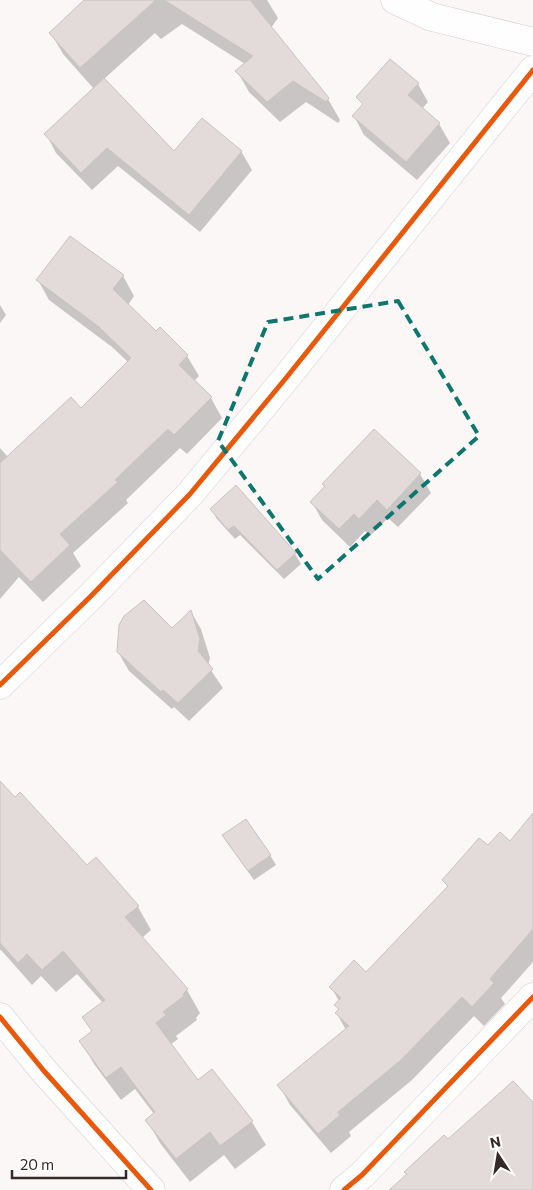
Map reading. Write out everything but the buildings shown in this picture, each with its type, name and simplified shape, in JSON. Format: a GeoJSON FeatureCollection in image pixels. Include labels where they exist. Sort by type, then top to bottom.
{"type":"FeatureCollection","features":[{"type":"Feature","properties":{"kind":"street"},"geometry":{"type":"LineString","coordinates":[[395,0],[432,17],[533,42]]}},
{"type":"Feature","properties":{"kind":"street"},"geometry":{"type":"LineString","coordinates":[[0,686],[190,494],[533,70]]}},
{"type":"Feature","properties":{"kind":"street"},"geometry":{"type":"LineString","coordinates":[[344,1190],[362,1176],[533,997]]}},
{"type":"Feature","properties":{"kind":"street"},"geometry":{"type":"LineString","coordinates":[[0,1017],[44,1071],[151,1190]]}},
{"type":"Feature","properties":{"kind":"highlighted area"},"geometry":{"type":"Polygon","coordinates":[[[398,301],[479,436],[318,579],[218,441],[268,322],[398,301]]]}},
{"type":"Feature","properties":{"kind":"cycle path"},"geometry":{"type":"LineString","coordinates":[[0,685],[91,596],[190,494],[286,378],[533,70]]}},
{"type":"Feature","properties":{"kind":"cycle path"},"geometry":{"type":"LineString","coordinates":[[344,1190],[362,1175],[533,997]]}},
{"type":"Feature","properties":{"kind":"cycle path"},"geometry":{"type":"LineString","coordinates":[[0,1017],[44,1071],[151,1190]]}}]}
